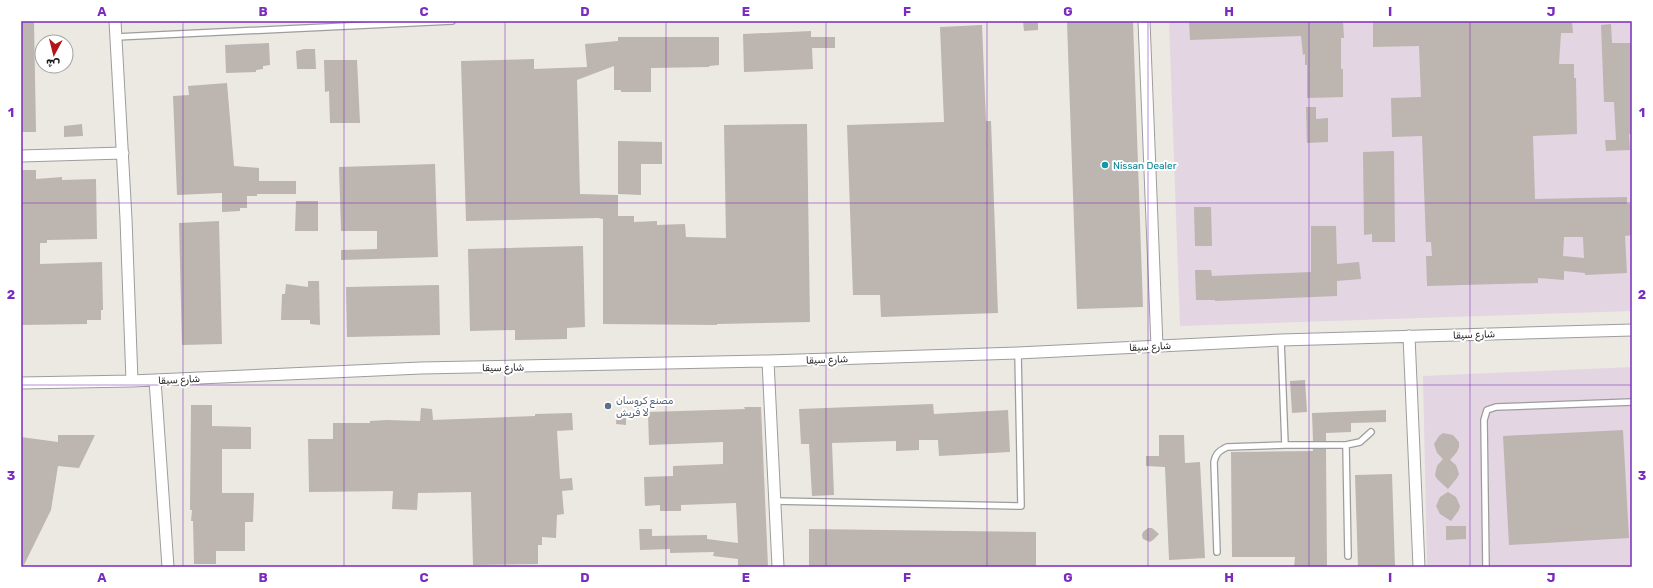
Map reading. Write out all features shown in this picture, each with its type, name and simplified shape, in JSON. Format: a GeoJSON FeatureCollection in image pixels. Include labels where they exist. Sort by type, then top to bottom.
{"type":"FeatureCollection","features":[{"type":"Feature","properties":{"kind":"street"},"geometry":{"type":"LineString","coordinates":[[115,21],[123,152],[132,381]]}},
{"type":"Feature","properties":{"kind":"street"},"geometry":{"type":"LineString","coordinates":[[1144,21],[1157,346]]}},
{"type":"Feature","properties":{"kind":"street"},"geometry":{"type":"LineString","coordinates":[[21,156],[123,152]]}},
{"type":"Feature","properties":{"kind":"street","name":"شارع سيقا"},"geometry":{"type":"LineString","coordinates":[[21,383],[132,381],[420,368],[768,361],[1018,353],[1281,340],[1632,330]]}},
{"type":"Feature","properties":{"kind":"street"},"geometry":{"type":"LineString","coordinates":[[1409,336],[1419,567]]}},
{"type":"Feature","properties":{"kind":"street"},"geometry":{"type":"LineString","coordinates":[[768,361],[778,567]]}},
{"type":"Feature","properties":{"kind":"street"},"geometry":{"type":"LineString","coordinates":[[155,380],[168,567]]}},
{"type":"Feature","properties":{"kind":"lane"},"geometry":{"type":"LineString","coordinates":[[116,38],[452,21]]}},
{"type":"Feature","properties":{"kind":"lane"},"geometry":{"type":"LineString","coordinates":[[1281,340],[1285,445]]}},
{"type":"Feature","properties":{"kind":"lane"},"geometry":{"type":"LineString","coordinates":[[774,500],[1020,506],[1018,353]]}},
{"type":"Feature","properties":{"kind":"lane"},"geometry":{"type":"LineString","coordinates":[[1486,567],[1484,420],[1487,410],[1496,407],[1632,402]]}},
{"type":"Feature","properties":{"kind":"lane"},"geometry":{"type":"LineString","coordinates":[[1217,552],[1214,500],[1214,462],[1219,450],[1227,447],[1346,445],[1360,442],[1372,432]]}},
{"type":"Feature","properties":{"kind":"lane"},"geometry":{"type":"LineString","coordinates":[[1346,445],[1348,556]]}},
{"type":"Feature","properties":{"kind":"shaded area"},"geometry":{"type":"Polygon","coordinates":[[[1169,21],[1632,21],[1632,311],[1180,326],[1169,21]]]}},
{"type":"Feature","properties":{"kind":"shaded area"},"geometry":{"type":"Polygon","coordinates":[[[1632,367],[1632,567],[1427,567],[1423,376],[1632,367]]]}},
{"type":"Feature","properties":{"kind":"building"},"geometry":{"type":"Polygon","coordinates":[[[21,21],[34,21],[36,132],[21,132],[21,21]]]}},
{"type":"Feature","properties":{"kind":"building"},"geometry":{"type":"Polygon","coordinates":[[[1023,21],[1038,21],[1038,30],[1024,31],[1023,21]]]}},
{"type":"Feature","properties":{"kind":"building","name":"Nissan Dealer"},"geometry":{"type":"Polygon","coordinates":[[[1133,21],[1143,307],[1077,309],[1067,22],[1133,21]]]}},
{"type":"Feature","properties":{"kind":"building"},"geometry":{"type":"Polygon","coordinates":[[[1189,21],[1343,21],[1344,38],[1341,38],[1341,69],[1343,69],[1343,97],[1307,98],[1307,65],[1305,65],[1305,54],[1303,55],[1301,36],[1190,40],[1189,21]]]}},
{"type":"Feature","properties":{"kind":"building"},"geometry":{"type":"Polygon","coordinates":[[[1373,21],[1572,21],[1573,33],[1561,33],[1559,64],[1574,64],[1574,78],[1576,78],[1577,134],[1533,136],[1535,199],[1627,197],[1627,204],[1632,204],[1632,235],[1625,236],[1627,273],[1585,275],[1585,273],[1564,271],[1564,280],[1538,278],[1538,283],[1427,286],[1426,256],[1432,256],[1431,242],[1426,242],[1422,136],[1392,137],[1391,98],[1421,97],[1419,46],[1373,47],[1373,21]],[[1564,237],[1563,256],[1584,258],[1583,237],[1564,237]]]}},
{"type":"Feature","properties":{"kind":"building"},"geometry":{"type":"Polygon","coordinates":[[[1611,24],[1612,43],[1632,43],[1632,134],[1629,134],[1630,150],[1606,151],[1605,140],[1616,140],[1614,102],[1604,102],[1601,25],[1611,24]]]}},
{"type":"Feature","properties":{"kind":"building"},"geometry":{"type":"Polygon","coordinates":[[[982,25],[986,121],[991,121],[998,313],[881,317],[880,295],[853,295],[847,125],[944,122],[940,27],[982,25]]]}},
{"type":"Feature","properties":{"kind":"building"},"geometry":{"type":"Polygon","coordinates":[[[811,31],[811,37],[835,37],[835,48],[812,48],[813,69],[744,72],[743,34],[811,31]]]}},
{"type":"Feature","properties":{"kind":"building"},"geometry":{"type":"Polygon","coordinates":[[[618,37],[719,37],[719,65],[709,67],[651,68],[651,92],[621,92],[621,90],[614,90],[614,66],[577,80],[580,194],[618,195],[618,216],[634,216],[634,222],[657,221],[657,225],[685,224],[686,237],[726,238],[724,125],[807,124],[810,322],[717,325],[603,324],[603,219],[466,221],[461,61],[534,59],[534,69],[587,67],[585,44],[618,41],[618,37]]]}},
{"type":"Feature","properties":{"kind":"building"},"geometry":{"type":"Polygon","coordinates":[[[269,43],[270,65],[263,66],[263,69],[256,70],[256,72],[226,73],[225,45],[269,43]]]}},
{"type":"Feature","properties":{"kind":"building"},"geometry":{"type":"Polygon","coordinates":[[[315,49],[316,69],[297,69],[296,51],[315,49]]]}},
{"type":"Feature","properties":{"kind":"building"},"geometry":{"type":"Polygon","coordinates":[[[324,60],[357,60],[360,123],[330,123],[329,91],[325,92],[324,60]]]}},
{"type":"Feature","properties":{"kind":"building"},"geometry":{"type":"Polygon","coordinates":[[[227,83],[234,166],[259,168],[259,181],[296,181],[296,194],[257,194],[257,196],[247,196],[247,208],[240,208],[240,211],[222,212],[222,193],[177,195],[173,96],[189,95],[188,86],[227,83]]]}},
{"type":"Feature","properties":{"kind":"building"},"geometry":{"type":"Polygon","coordinates":[[[1306,107],[1316,107],[1316,119],[1328,118],[1328,142],[1307,143],[1306,107]]]}},
{"type":"Feature","properties":{"kind":"building"},"geometry":{"type":"Polygon","coordinates":[[[82,124],[83,136],[64,137],[64,126],[82,124]]]}},
{"type":"Feature","properties":{"kind":"building"},"geometry":{"type":"Polygon","coordinates":[[[618,141],[662,142],[662,164],[641,164],[641,195],[618,194],[618,141]]]}},
{"type":"Feature","properties":{"kind":"building"},"geometry":{"type":"Polygon","coordinates":[[[1394,151],[1395,242],[1372,242],[1372,234],[1364,235],[1363,152],[1394,151]]]}},
{"type":"Feature","properties":{"kind":"building"},"geometry":{"type":"Polygon","coordinates":[[[435,164],[438,257],[341,260],[341,250],[377,249],[377,231],[341,231],[339,167],[435,164]]]}},
{"type":"Feature","properties":{"kind":"building"},"geometry":{"type":"Polygon","coordinates":[[[21,170],[36,170],[36,179],[62,177],[62,180],[96,179],[97,239],[47,240],[47,243],[40,243],[40,264],[102,262],[103,310],[101,310],[101,320],[87,320],[87,324],[21,325],[21,170]]]}},
{"type":"Feature","properties":{"kind":"building"},"geometry":{"type":"Polygon","coordinates":[[[296,201],[318,201],[318,231],[295,231],[296,201]]]}},
{"type":"Feature","properties":{"kind":"building"},"geometry":{"type":"Polygon","coordinates":[[[1194,207],[1211,207],[1212,246],[1195,246],[1194,207]]]}},
{"type":"Feature","properties":{"kind":"building"},"geometry":{"type":"Polygon","coordinates":[[[219,221],[222,344],[182,345],[179,223],[219,221]]]}},
{"type":"Feature","properties":{"kind":"building"},"geometry":{"type":"Polygon","coordinates":[[[1311,226],[1336,226],[1337,264],[1359,262],[1361,279],[1337,281],[1337,296],[1215,301],[1196,300],[1195,270],[1211,270],[1212,276],[1311,272],[1311,226]]]}},
{"type":"Feature","properties":{"kind":"building"},"geometry":{"type":"Polygon","coordinates":[[[583,246],[585,327],[567,328],[567,339],[515,340],[515,330],[470,331],[468,249],[583,246]]]}},
{"type":"Feature","properties":{"kind":"building"},"geometry":{"type":"Polygon","coordinates":[[[308,281],[319,281],[320,325],[310,324],[310,320],[281,320],[282,294],[285,294],[286,284],[308,287],[308,281]]]}},
{"type":"Feature","properties":{"kind":"building"},"geometry":{"type":"Polygon","coordinates":[[[439,285],[440,335],[347,337],[346,287],[439,285]]]}},
{"type":"Feature","properties":{"kind":"building"},"geometry":{"type":"Polygon","coordinates":[[[1305,380],[1307,412],[1292,413],[1290,381],[1305,380]]]}},
{"type":"Feature","properties":{"kind":"building"},"geometry":{"type":"Polygon","coordinates":[[[933,404],[934,414],[1008,410],[1010,452],[939,456],[938,440],[919,440],[919,450],[896,451],[896,441],[832,443],[834,495],[812,496],[809,444],[801,444],[799,409],[933,404]]]}},
{"type":"Feature","properties":{"kind":"building"},"geometry":{"type":"Polygon","coordinates":[[[191,405],[212,405],[212,426],[251,427],[251,449],[222,449],[222,493],[254,493],[253,522],[245,522],[245,551],[216,551],[216,564],[194,564],[193,521],[191,521],[192,510],[190,510],[191,405]]]}},
{"type":"Feature","properties":{"kind":"building"},"geometry":{"type":"Polygon","coordinates":[[[744,407],[761,407],[768,566],[738,567],[738,559],[713,556],[714,552],[670,553],[670,549],[640,550],[639,529],[652,529],[652,536],[707,535],[707,539],[738,543],[736,503],[681,505],[681,511],[660,511],[660,505],[645,506],[644,477],[673,476],[673,466],[723,464],[723,442],[649,445],[648,412],[745,409],[744,407]]]}},
{"type":"Feature","properties":{"kind":"building"},"geometry":{"type":"Polygon","coordinates":[[[421,408],[432,409],[433,420],[572,413],[573,430],[557,431],[560,479],[572,478],[573,490],[562,491],[564,514],[557,515],[556,538],[542,537],[542,545],[538,545],[538,564],[473,565],[471,492],[418,493],[417,510],[392,509],[393,491],[309,492],[308,439],[333,439],[333,423],[370,423],[370,421],[387,420],[420,421],[421,408]]]}},
{"type":"Feature","properties":{"kind":"building"},"geometry":{"type":"Polygon","coordinates":[[[1386,410],[1386,422],[1351,423],[1351,432],[1326,433],[1326,441],[1313,441],[1312,413],[1386,410]]]}},
{"type":"Feature","properties":{"kind":"building"},"geometry":{"type":"Polygon","coordinates":[[[617,412],[626,413],[626,425],[616,424],[617,412]]]}},
{"type":"Feature","properties":{"kind":"building"},"geometry":{"type":"Polygon","coordinates":[[[1623,430],[1629,538],[1509,545],[1503,436],[1623,430]]]}},
{"type":"Feature","properties":{"kind":"building"},"geometry":{"type":"Polygon","coordinates":[[[1443,433],[1453,435],[1459,442],[1457,452],[1450,460],[1456,465],[1459,474],[1448,489],[1437,479],[1435,475],[1437,466],[1443,459],[1437,453],[1434,444],[1443,433]]]}},
{"type":"Feature","properties":{"kind":"building"},"geometry":{"type":"Polygon","coordinates":[[[58,435],[95,435],[79,468],[58,466],[51,510],[23,567],[21,567],[21,437],[58,442],[58,435]]]}},
{"type":"Feature","properties":{"kind":"building"},"geometry":{"type":"Polygon","coordinates":[[[1159,435],[1184,435],[1185,463],[1200,462],[1205,558],[1169,560],[1165,467],[1146,466],[1146,456],[1159,456],[1159,435]]]}},
{"type":"Feature","properties":{"kind":"building"},"geometry":{"type":"Polygon","coordinates":[[[1313,449],[1326,449],[1327,567],[1294,567],[1295,557],[1232,557],[1231,452],[1313,451],[1313,449]]]}},
{"type":"Feature","properties":{"kind":"building"},"geometry":{"type":"Polygon","coordinates":[[[1392,474],[1395,567],[1358,567],[1355,475],[1392,474]]]}},
{"type":"Feature","properties":{"kind":"building"},"geometry":{"type":"Polygon","coordinates":[[[1448,492],[1456,497],[1460,506],[1459,510],[1451,521],[1440,514],[1436,506],[1440,497],[1448,492]]]}},
{"type":"Feature","properties":{"kind":"building"},"geometry":{"type":"Polygon","coordinates":[[[1446,526],[1466,526],[1466,539],[1446,540],[1446,526]]]}},
{"type":"Feature","properties":{"kind":"building"},"geometry":{"type":"Polygon","coordinates":[[[1148,528],[1152,528],[1159,534],[1150,542],[1143,539],[1142,535],[1148,528]]]}},
{"type":"Feature","properties":{"kind":"building"},"geometry":{"type":"Polygon","coordinates":[[[809,529],[1036,532],[1036,567],[809,566],[809,529]]]}},
{"type":"Feature","properties":{"kind":"place","name":"Nissan Dealer"},"geometry":{"type":"Point","coordinates":[1105,165]}},
{"type":"Feature","properties":{"kind":"place","name":"مصنع كروسان لا فريش"},"geometry":{"type":"Point","coordinates":[608,406]}}]}
